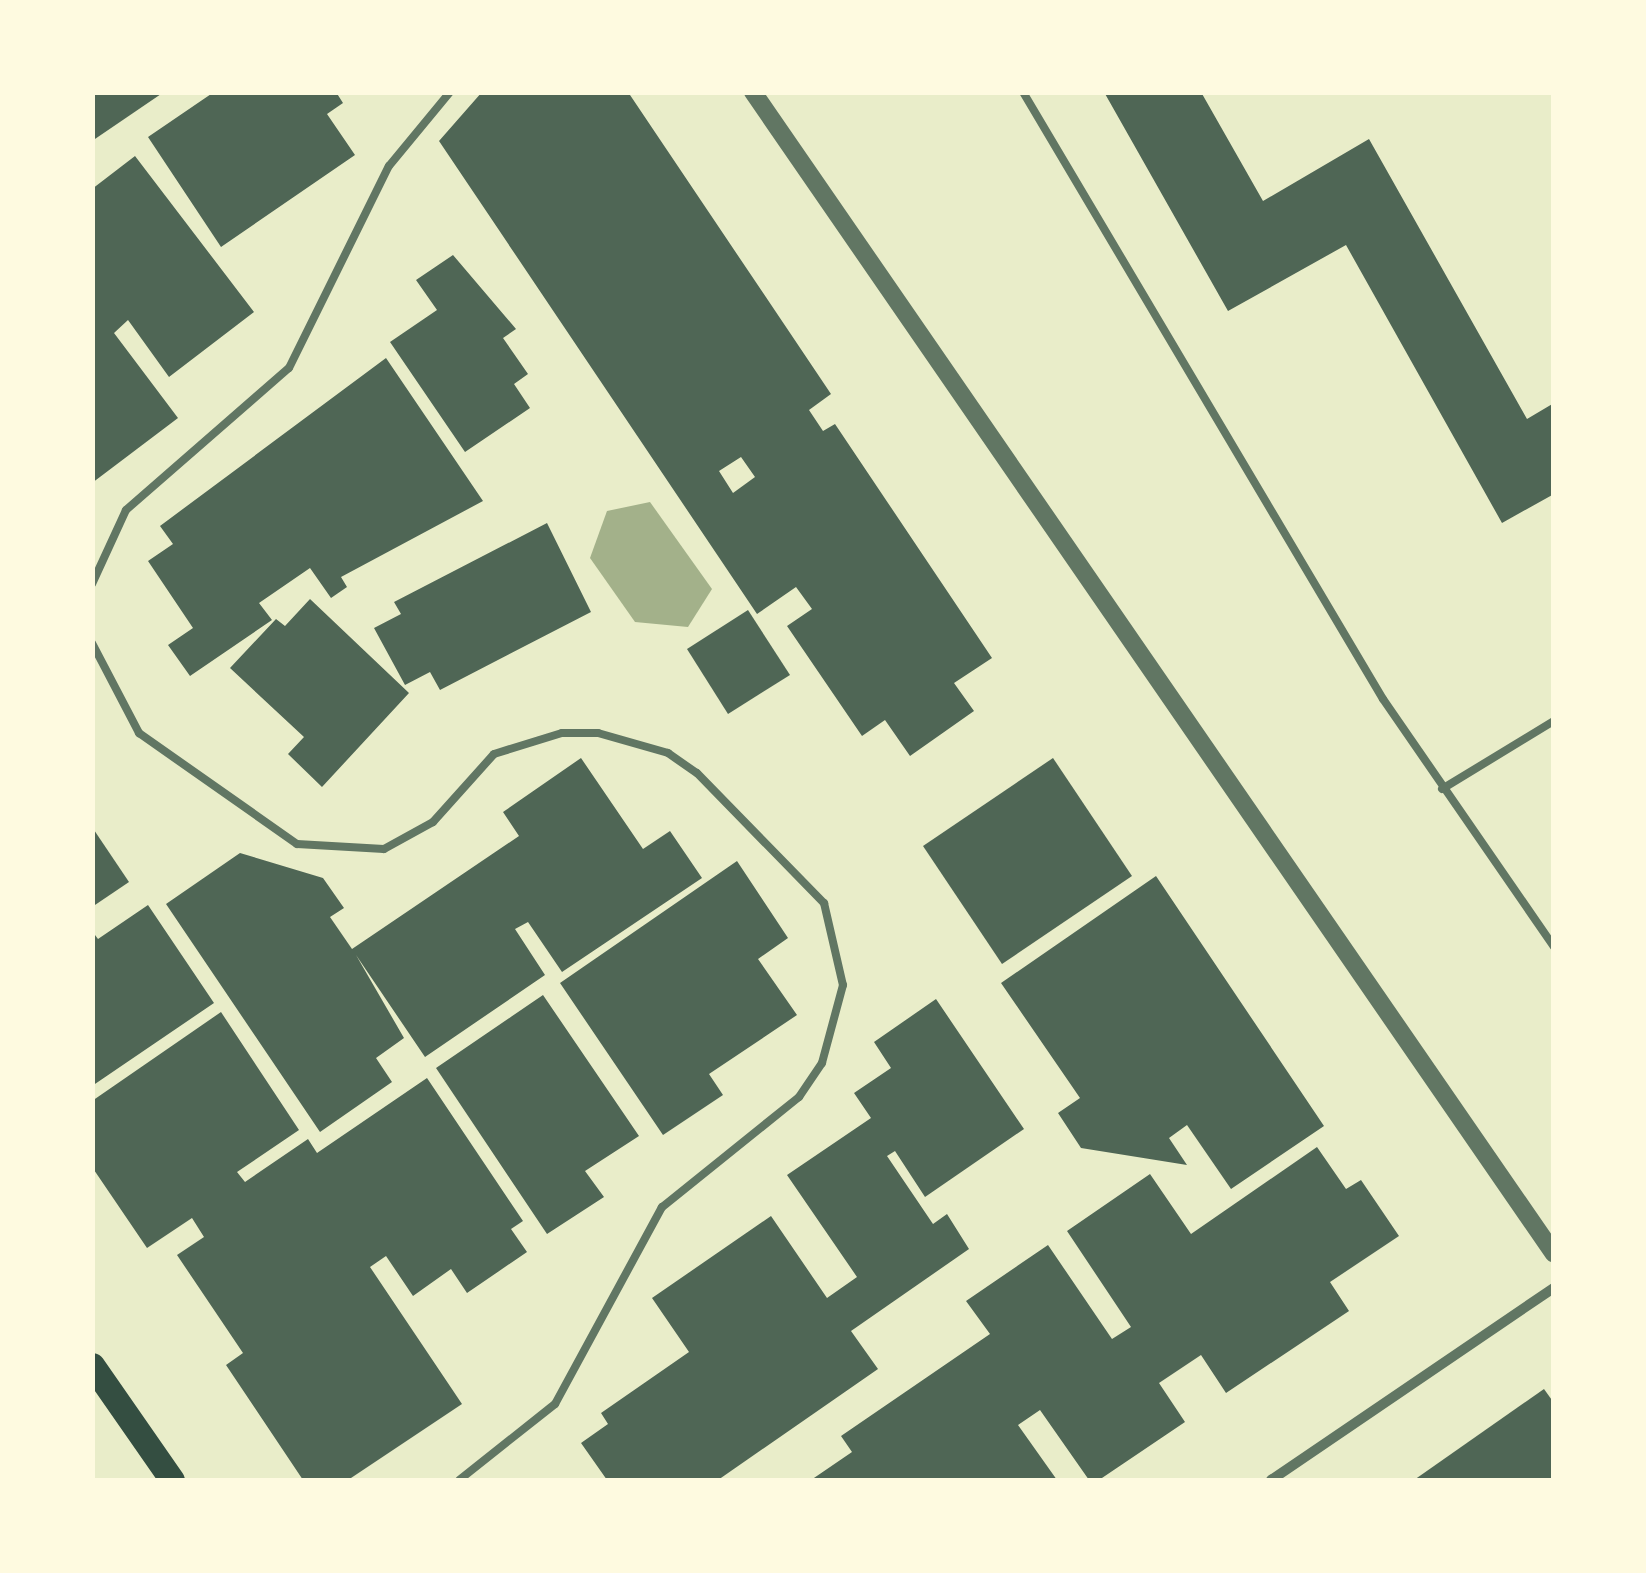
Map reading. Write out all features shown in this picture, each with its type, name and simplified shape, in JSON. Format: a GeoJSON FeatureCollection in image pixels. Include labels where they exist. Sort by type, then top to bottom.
{"type":"FeatureCollection","features":[{"type":"Feature","properties":{"kind":"main road"},"geometry":{"type":"LineString","coordinates":[[92,1364],[172,1480]]}},
{"type":"Feature","properties":{"kind":"street"},"geometry":{"type":"LineString","coordinates":[[753,92],[1554,1254]]}},
{"type":"Feature","properties":{"kind":"street"},"geometry":{"type":"LineString","coordinates":[[1271,1480],[1554,1288]]}},
{"type":"Feature","properties":{"kind":"lane"},"geometry":{"type":"LineString","coordinates":[[92,584],[126,510],[289,368],[388,166],[450,92]]}},
{"type":"Feature","properties":{"kind":"lane"},"geometry":{"type":"LineString","coordinates":[[1023,92],[1442,788],[1554,947]]}},
{"type":"Feature","properties":{"kind":"lane"},"geometry":{"type":"LineString","coordinates":[[92,643],[138,733],[298,844],[384,849],[433,822],[494,754],[562,732],[598,733],[651,746],[697,772],[824,903],[843,986],[822,1063],[799,1097],[662,1208],[555,1404],[459,1480]]}},
{"type":"Feature","properties":{"kind":"lane"},"geometry":{"type":"LineString","coordinates":[[1442,788],[1554,722]]}},
{"type":"Feature","properties":{"kind":"shaded area"},"geometry":{"type":"Polygon","coordinates":[[[650,502],[712,589],[688,627],[635,622],[590,558],[607,511],[650,502]]]}},
{"type":"Feature","properties":{"kind":"building"},"geometry":{"type":"Polygon","coordinates":[[[92,92],[164,92],[92,141],[92,92]]]}},
{"type":"Feature","properties":{"kind":"building"},"geometry":{"type":"Polygon","coordinates":[[[214,92],[336,92],[343,103],[327,114],[355,155],[221,247],[148,137],[214,92]]]}},
{"type":"Feature","properties":{"kind":"building"},"geometry":{"type":"Polygon","coordinates":[[[482,92],[628,92],[831,394],[809,410],[823,431],[835,424],[992,658],[954,683],[974,711],[910,756],[885,720],[862,736],[787,626],[812,609],[796,587],[757,614],[439,141],[482,92]],[[741,457],[719,471],[733,493],[755,477],[741,457]]]}},
{"type":"Feature","properties":{"kind":"building"},"geometry":{"type":"Polygon","coordinates":[[[1104,92],[1201,92],[1263,201],[1369,139],[1527,419],[1554,403],[1554,494],[1502,523],[1346,245],[1228,311],[1104,92]]]}},
{"type":"Feature","properties":{"kind":"building"},"geometry":{"type":"Polygon","coordinates":[[[135,156],[254,312],[169,377],[128,320],[114,333],[178,418],[92,483],[92,189],[135,156]]]}},
{"type":"Feature","properties":{"kind":"building"},"geometry":{"type":"Polygon","coordinates":[[[453,255],[516,329],[503,338],[528,374],[514,384],[530,408],[465,452],[390,342],[437,310],[416,280],[453,255]]]}},
{"type":"Feature","properties":{"kind":"building"},"geometry":{"type":"Polygon","coordinates":[[[386,358],[483,501],[341,577],[347,587],[331,598],[310,568],[259,603],[272,620],[190,676],[168,645],[193,628],[148,561],[173,544],[160,526],[386,358]]]}},
{"type":"Feature","properties":{"kind":"building"},"geometry":{"type":"Polygon","coordinates":[[[547,523],[591,612],[440,690],[430,672],[405,685],[374,628],[401,614],[394,602],[547,523]]]}},
{"type":"Feature","properties":{"kind":"building"},"geometry":{"type":"Polygon","coordinates":[[[310,599],[409,693],[322,787],[288,754],[304,737],[230,668],[276,619],[285,626],[310,599]]]}},
{"type":"Feature","properties":{"kind":"building"},"geometry":{"type":"Polygon","coordinates":[[[748,610],[790,675],[728,714],[687,649],[748,610]]]}},
{"type":"Feature","properties":{"kind":"building"},"geometry":{"type":"Polygon","coordinates":[[[581,758],[643,849],[670,831],[702,878],[562,972],[528,922],[515,929],[545,975],[425,1057],[356,955],[404,1038],[376,1058],[392,1082],[320,1132],[166,904],[240,853],[323,878],[344,908],[330,917],[352,949],[519,836],[503,812],[581,758]]]}},
{"type":"Feature","properties":{"kind":"building"},"geometry":{"type":"Polygon","coordinates":[[[1053,758],[1132,876],[1002,964],[923,846],[1053,758]]]}},
{"type":"Feature","properties":{"kind":"building"},"geometry":{"type":"Polygon","coordinates":[[[92,827],[129,882],[92,907],[92,827]]]}},
{"type":"Feature","properties":{"kind":"building"},"geometry":{"type":"Polygon","coordinates":[[[737,861],[788,938],[758,959],[797,1015],[709,1074],[723,1095],[663,1135],[560,983],[737,861]]]}},
{"type":"Feature","properties":{"kind":"building"},"geometry":{"type":"Polygon","coordinates":[[[1156,876],[1324,1126],[1231,1189],[1187,1125],[1169,1138],[1187,1165],[1081,1148],[1058,1113],[1080,1098],[1001,983],[1156,876]]]}},
{"type":"Feature","properties":{"kind":"building"},"geometry":{"type":"Polygon","coordinates":[[[148,905],[214,1003],[92,1086],[92,931],[98,939],[148,905]]]}},
{"type":"Feature","properties":{"kind":"building"},"geometry":{"type":"Polygon","coordinates":[[[543,995],[639,1136],[585,1171],[604,1197],[547,1234],[436,1068],[543,995]]]}},
{"type":"Feature","properties":{"kind":"building"},"geometry":{"type":"Polygon","coordinates":[[[936,999],[1024,1129],[925,1197],[895,1151],[887,1156],[933,1224],[947,1214],[969,1249],[851,1331],[878,1369],[718,1480],[607,1480],[581,1443],[608,1424],[601,1413],[689,1352],[652,1298],[771,1216],[827,1298],[857,1277],[787,1175],[871,1118],[854,1093],[891,1068],[874,1042],[936,999]]]}},
{"type":"Feature","properties":{"kind":"building"},"geometry":{"type":"Polygon","coordinates":[[[221,1012],[299,1130],[237,1172],[245,1182],[308,1139],[317,1153],[427,1078],[523,1221],[511,1229],[527,1252],[467,1293],[451,1269],[413,1296],[386,1256],[370,1267],[462,1404],[348,1480],[303,1480],[226,1365],[243,1353],[177,1255],[204,1237],[192,1218],[147,1248],[92,1167],[92,1101],[221,1012]]]}},
{"type":"Feature","properties":{"kind":"building"},"geometry":{"type":"Polygon","coordinates":[[[1317,1147],[1346,1189],[1361,1180],[1399,1236],[1330,1282],[1349,1311],[1226,1393],[1201,1355],[1159,1383],[1185,1422],[1099,1480],[1089,1480],[1040,1410],[1018,1425],[1057,1480],[811,1480],[852,1452],[841,1436],[990,1334],[966,1301],[1048,1245],[1112,1339],[1131,1327],[1067,1231],[1150,1174],[1191,1234],[1317,1147]]]}},
{"type":"Feature","properties":{"kind":"building"},"geometry":{"type":"Polygon","coordinates":[[[1544,1389],[1554,1403],[1554,1480],[1414,1480],[1544,1389]]]}}]}
